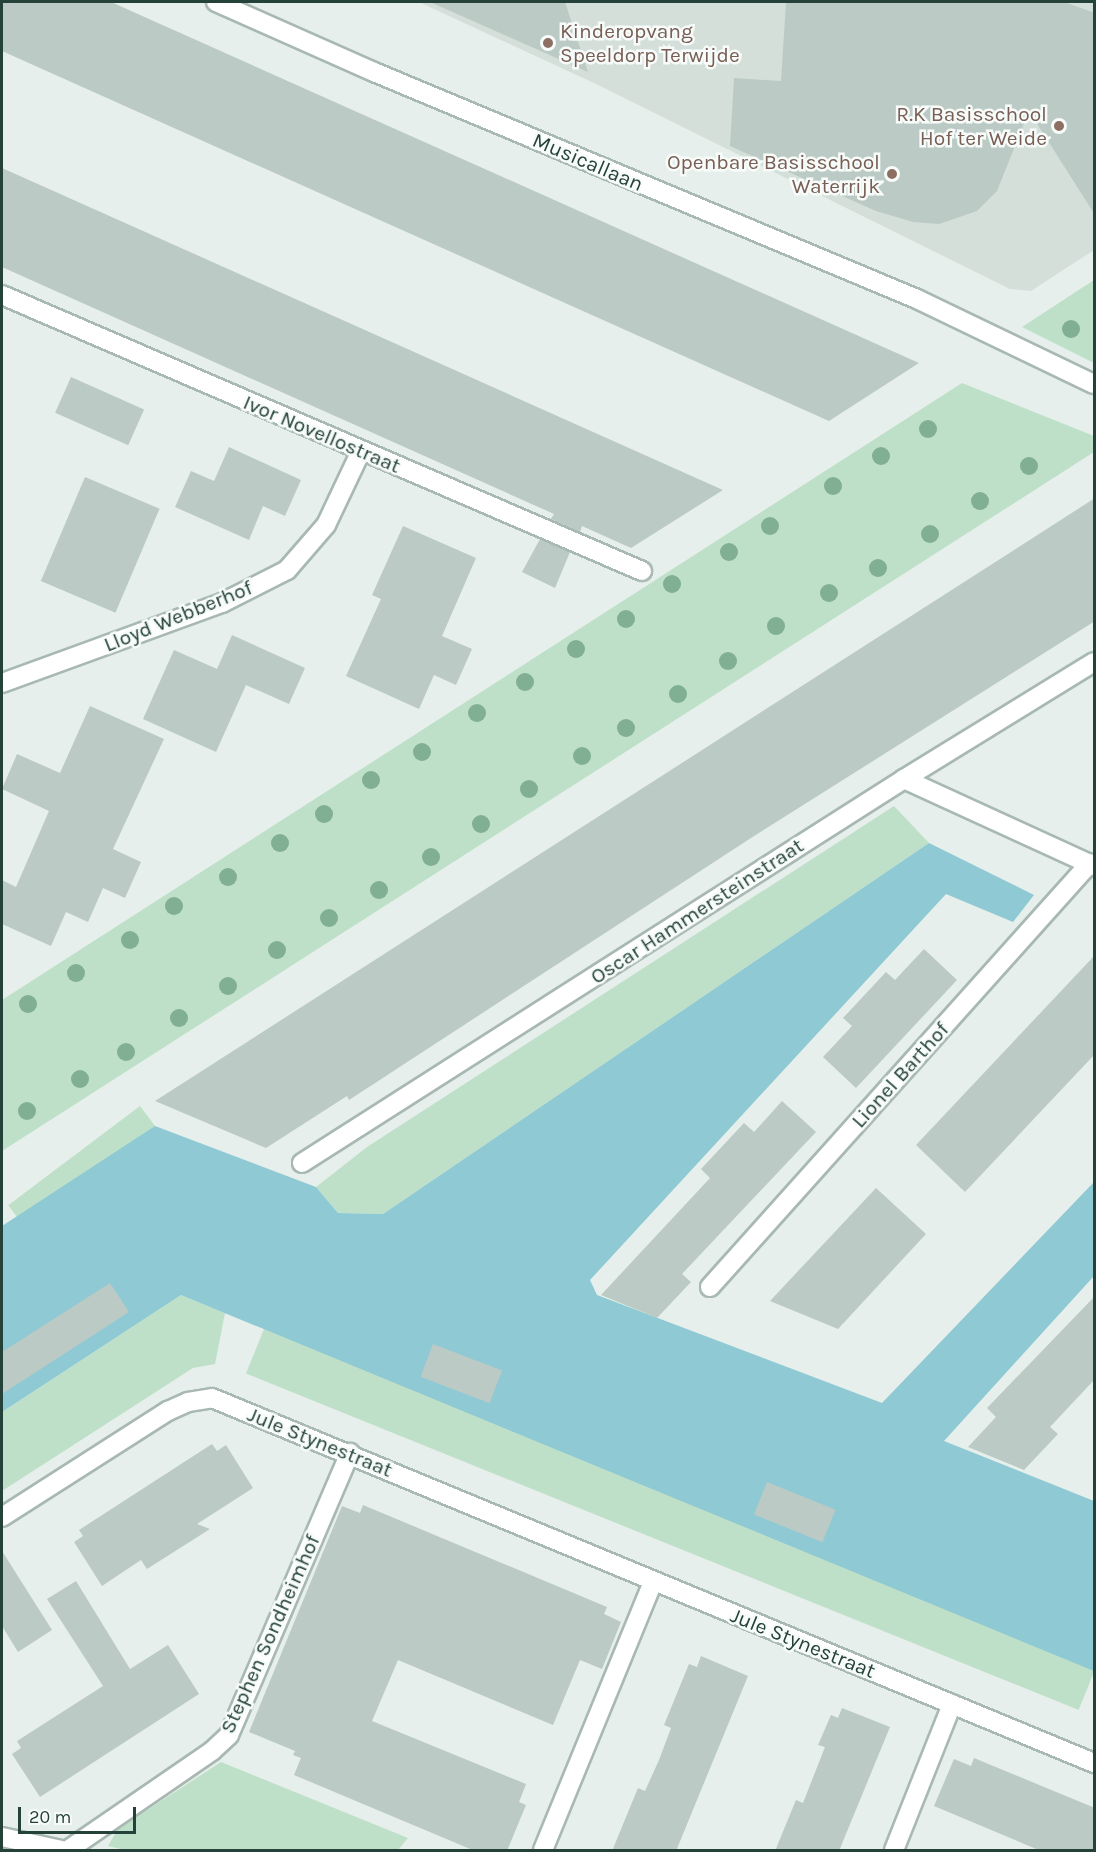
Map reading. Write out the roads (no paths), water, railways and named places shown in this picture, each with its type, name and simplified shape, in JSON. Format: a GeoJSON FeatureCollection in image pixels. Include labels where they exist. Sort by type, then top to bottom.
{"type":"FeatureCollection","features":[{"type":"Feature","properties":{"kind":"street","name":"Musicallaan"},"geometry":{"type":"LineString","coordinates":[[216,2],[374,72],[917,299],[1095,384]]}},
{"type":"Feature","properties":{"kind":"street","name":"Ivor Novellostraat"},"geometry":{"type":"LineString","coordinates":[[2,294],[642,572]]}},
{"type":"Feature","properties":{"kind":"street","name":"Lloyd Webberhof"},"geometry":{"type":"LineString","coordinates":[[2,683],[222,603],[287,570],[326,525],[361,451]]}},
{"type":"Feature","properties":{"kind":"street","name":"Oscar Hammersteinstraat"},"geometry":{"type":"LineString","coordinates":[[302,1163],[904,779],[1095,662]]}},
{"type":"Feature","properties":{"kind":"street"},"geometry":{"type":"LineString","coordinates":[[904,779],[1092,865]]}},
{"type":"Feature","properties":{"kind":"street","name":"Lionel Barthof"},"geometry":{"type":"LineString","coordinates":[[710,1287],[1092,865]]}},
{"type":"Feature","properties":{"kind":"street","name":"Jule Stynestraat"},"geometry":{"type":"LineString","coordinates":[[2,1518],[188,1402],[212,1398],[350,1453],[653,1582],[1095,1763]]}},
{"type":"Feature","properties":{"kind":"street","name":"Stephen Sondheimhof"},"geometry":{"type":"LineString","coordinates":[[68,1851],[212,1751],[229,1735],[350,1453]]}},
{"type":"Feature","properties":{"kind":"street"},"geometry":{"type":"LineString","coordinates":[[543,1851],[653,1582]]}},
{"type":"Feature","properties":{"kind":"street"},"geometry":{"type":"LineString","coordinates":[[894,1851],[952,1704]]}},
{"type":"Feature","properties":{"kind":"street"},"geometry":{"type":"LineString","coordinates":[[2,1837],[62,1851]]}},
{"type":"Feature","properties":{"kind":"water"},"geometry":{"type":"Polygon","coordinates":[[[929,843],[1034,895],[1013,922],[946,894],[590,1280],[597,1295],[882,1403],[1094,1182],[1094,1276],[944,1441],[1094,1501],[1094,1671],[181,1295],[2,1412],[2,1226],[155,1126],[316,1187],[338,1213],[383,1214],[929,843]]]}},
{"type":"Feature","properties":{"kind":"place","name":"Kinderopvang Speeldorp Terwijde"},"geometry":{"type":"Point","coordinates":[548,43]}},
{"type":"Feature","properties":{"kind":"place","name":"R.K Basisschool Hof ter Weide"},"geometry":{"type":"Point","coordinates":[1059,126]}},
{"type":"Feature","properties":{"kind":"place","name":"Openbare Basisschool Waterrijk"},"geometry":{"type":"Point","coordinates":[892,174]}}]}
